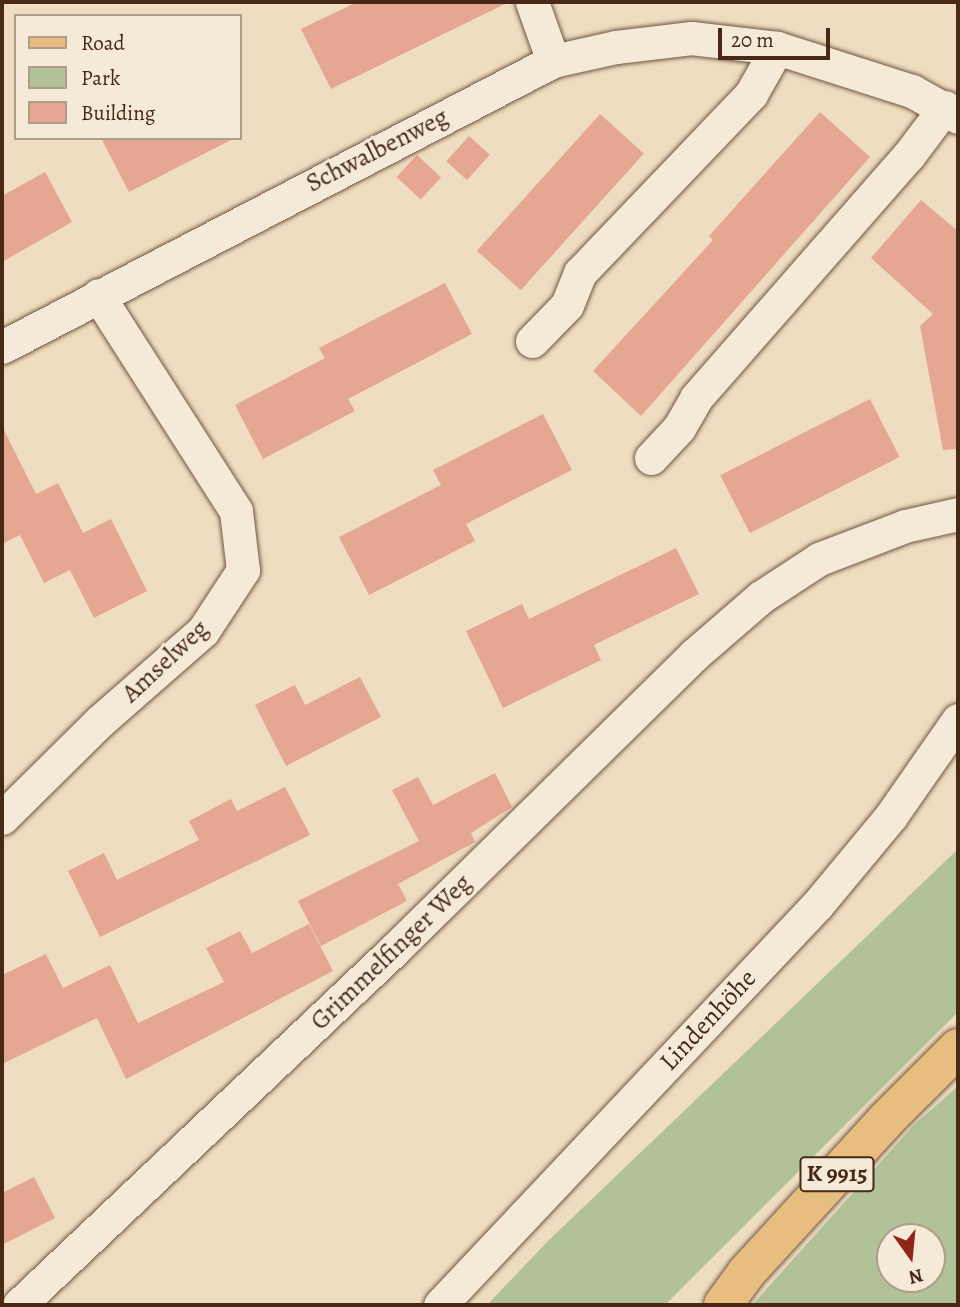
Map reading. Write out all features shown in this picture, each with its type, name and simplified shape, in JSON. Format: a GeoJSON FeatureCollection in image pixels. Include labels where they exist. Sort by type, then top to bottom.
{"type":"FeatureCollection","features":[{"type":"Feature","properties":{"kind":"main road","name":"K 9915"},"geometry":{"type":"LineString","coordinates":[[723,1305],[746,1273],[886,1120],[958,1048]]}},
{"type":"Feature","properties":{"kind":"street"},"geometry":{"type":"LineString","coordinates":[[532,2],[552,61]]}},
{"type":"Feature","properties":{"kind":"street","name":"Schwalbenweg"},"geometry":{"type":"LineString","coordinates":[[2,347],[552,61],[616,47],[691,38],[777,48],[912,90],[952,112],[909,156],[696,398],[679,428],[651,458]]}},
{"type":"Feature","properties":{"kind":"street"},"geometry":{"type":"LineString","coordinates":[[531,341],[567,305],[580,273],[751,94],[777,48]]}},
{"type":"Feature","properties":{"kind":"street","name":"Amselweg"},"geometry":{"type":"LineString","coordinates":[[2,818],[99,722],[203,631],[243,570],[236,511],[98,295]]}},
{"type":"Feature","properties":{"kind":"street","name":"Grimmelfinger Weg"},"geometry":{"type":"LineString","coordinates":[[19,1305],[394,950],[694,655],[761,597],[819,559],[905,526],[958,514]]}},
{"type":"Feature","properties":{"kind":"street","name":"Lindenhöhe"},"geometry":{"type":"LineString","coordinates":[[440,1305],[818,904],[891,816],[958,720]]}},
{"type":"Feature","properties":{"kind":"green space"},"geometry":{"type":"Polygon","coordinates":[[[958,849],[958,1012],[665,1305],[487,1305],[548,1241],[958,849]]]}},
{"type":"Feature","properties":{"kind":"green space"},"geometry":{"type":"Polygon","coordinates":[[[958,1086],[958,1305],[752,1305],[914,1125],[958,1086]]]}},
{"type":"Feature","properties":{"kind":"building"},"geometry":{"type":"Polygon","coordinates":[[[357,2],[509,2],[331,89],[301,29],[357,2]]]}},
{"type":"Feature","properties":{"kind":"building"},"geometry":{"type":"Polygon","coordinates":[[[820,112],[870,157],[641,416],[593,371],[713,240],[709,236],[820,112]]]}},
{"type":"Feature","properties":{"kind":"building"},"geometry":{"type":"Polygon","coordinates":[[[600,114],[644,153],[521,290],[477,251],[600,114]]]}},
{"type":"Feature","properties":{"kind":"building"},"geometry":{"type":"Polygon","coordinates":[[[469,136],[490,155],[467,180],[446,161],[469,136]]]}},
{"type":"Feature","properties":{"kind":"building"},"geometry":{"type":"Polygon","coordinates":[[[102,140],[231,140],[129,192],[102,140]]]}},
{"type":"Feature","properties":{"kind":"building"},"geometry":{"type":"Polygon","coordinates":[[[417,155],[441,178],[421,199],[397,177],[417,155]]]}},
{"type":"Feature","properties":{"kind":"building"},"geometry":{"type":"Polygon","coordinates":[[[45,172],[72,222],[2,262],[2,196],[45,172]]]}},
{"type":"Feature","properties":{"kind":"building"},"geometry":{"type":"Polygon","coordinates":[[[921,200],[958,231],[958,449],[943,450],[920,326],[933,314],[871,258],[921,200]]]}},
{"type":"Feature","properties":{"kind":"building"},"geometry":{"type":"Polygon","coordinates":[[[445,283],[472,334],[348,399],[355,411],[263,459],[235,405],[325,358],[319,348],[445,283]]]}},
{"type":"Feature","properties":{"kind":"building"},"geometry":{"type":"Polygon","coordinates":[[[870,399],[900,457],[750,533],[720,475],[870,399]]]}},
{"type":"Feature","properties":{"kind":"building"},"geometry":{"type":"Polygon","coordinates":[[[543,414],[572,470],[466,524],[475,541],[369,595],[339,537],[441,485],[433,470],[543,414]]]}},
{"type":"Feature","properties":{"kind":"building"},"geometry":{"type":"Polygon","coordinates":[[[2,426],[36,494],[58,483],[83,533],[111,519],[147,591],[94,618],[70,570],[44,583],[20,535],[2,544],[2,426]]]}},
{"type":"Feature","properties":{"kind":"building"},"geometry":{"type":"Polygon","coordinates":[[[676,548],[699,594],[594,645],[601,660],[503,708],[466,631],[522,604],[529,619],[676,548]]]}},
{"type":"Feature","properties":{"kind":"building"},"geometry":{"type":"Polygon","coordinates":[[[360,677],[381,717],[286,766],[255,705],[295,685],[305,705],[360,677]]]}},
{"type":"Feature","properties":{"kind":"building"},"geometry":{"type":"Polygon","coordinates":[[[495,773],[512,807],[471,833],[475,842],[398,884],[407,901],[321,946],[298,901],[419,841],[392,790],[418,777],[433,805],[495,773]]]}},
{"type":"Feature","properties":{"kind":"building"},"geometry":{"type":"Polygon","coordinates":[[[285,787],[310,835],[100,937],[68,871],[104,853],[117,880],[199,840],[189,821],[231,799],[237,811],[285,787]]]}},
{"type":"Feature","properties":{"kind":"building"},"geometry":{"type":"Polygon","coordinates":[[[309,924],[333,971],[126,1079],[97,1018],[2,1064],[2,975],[46,954],[63,988],[110,965],[138,1023],[224,982],[206,948],[240,931],[252,953],[309,924]]]}},
{"type":"Feature","properties":{"kind":"building"},"geometry":{"type":"Polygon","coordinates":[[[34,1177],[55,1218],[2,1245],[2,1193],[34,1177]]]}}]}
